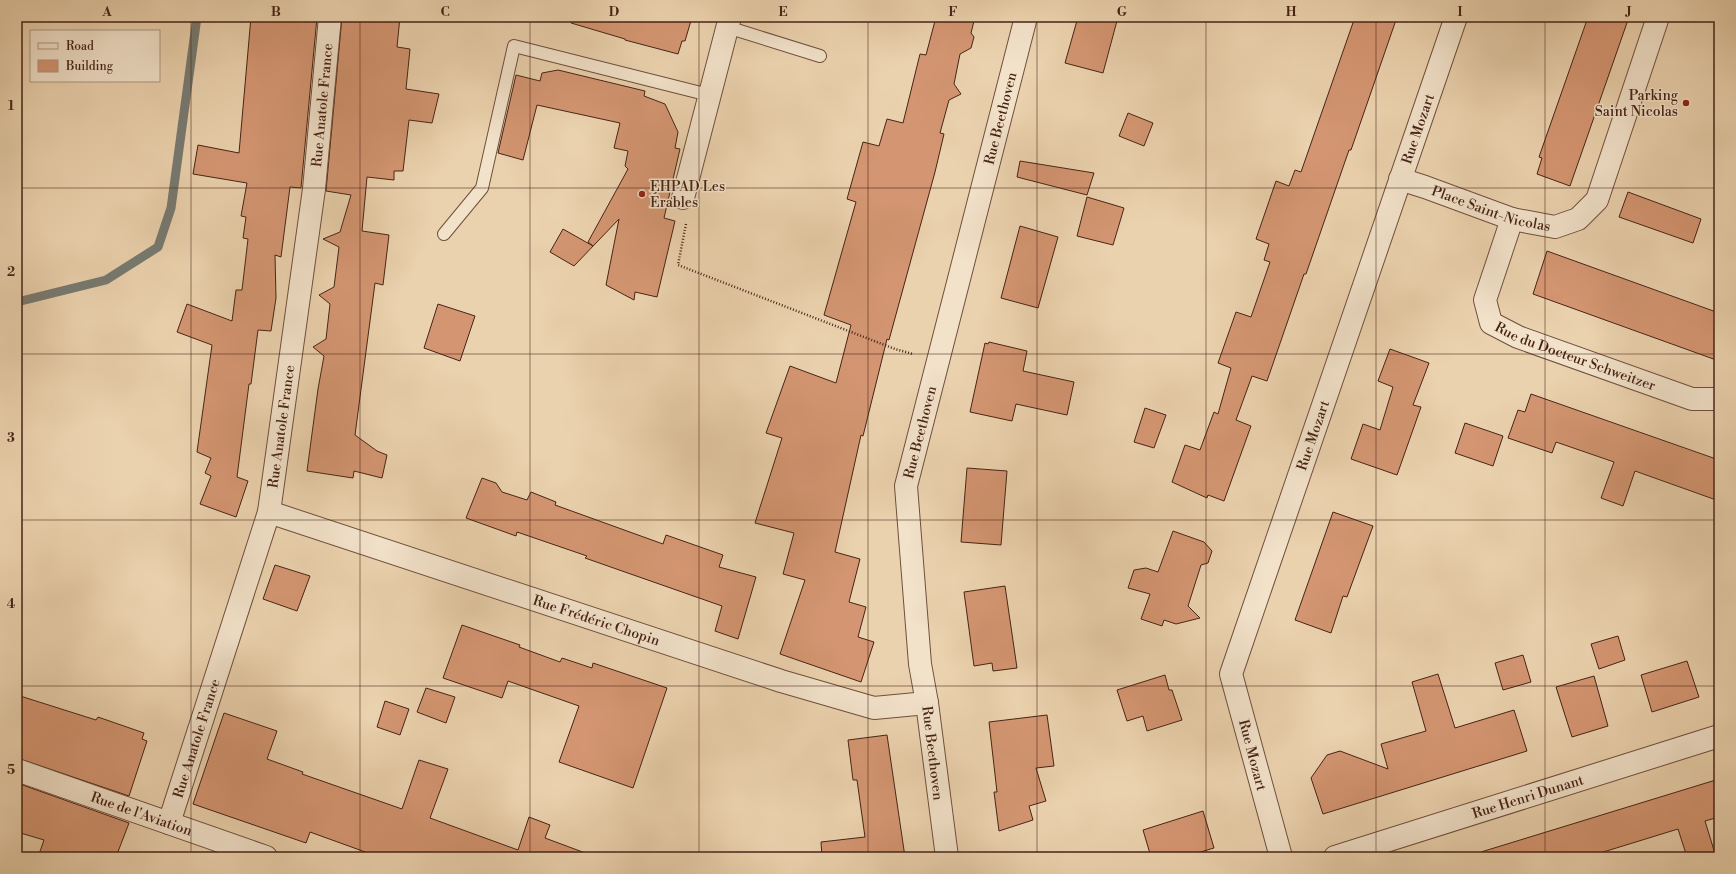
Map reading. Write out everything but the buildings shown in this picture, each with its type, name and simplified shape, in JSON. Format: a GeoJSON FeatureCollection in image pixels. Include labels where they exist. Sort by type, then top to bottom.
{"type":"FeatureCollection","features":[{"type":"Feature","properties":{"kind":"street","name":"Rue Anatole France"},"geometry":{"type":"LineString","coordinates":[[169,823],[269,512],[314,189],[330,17]]}},
{"type":"Feature","properties":{"kind":"street","name":"Rue Beethoven"},"geometry":{"type":"LineString","coordinates":[[947,857],[927,703],[920,664],[906,486],[937,360],[1026,17]]}},
{"type":"Feature","properties":{"kind":"street","name":"Rue Mozart"},"geometry":{"type":"LineString","coordinates":[[1281,857],[1231,674],[1456,17]]}},
{"type":"Feature","properties":{"kind":"street","name":"Place Saint-Nicolas"},"geometry":{"type":"LineString","coordinates":[[1400,180],[1425,187],[1512,219],[1555,227],[1578,219],[1597,200],[1658,17]]}},
{"type":"Feature","properties":{"kind":"street"},"geometry":{"type":"LineString","coordinates":[[682,198],[728,22]]}},
{"type":"Feature","properties":{"kind":"street","name":"Rue du Docteur Schweitzer"},"geometry":{"type":"LineString","coordinates":[[1512,219],[1485,300],[1491,322],[1518,338],[1692,399],[1719,399]]}},
{"type":"Feature","properties":{"kind":"street","name":"Rue Frédéric Chopin"},"geometry":{"type":"LineString","coordinates":[[269,512],[781,681],[874,708],[927,703]]}},
{"type":"Feature","properties":{"kind":"street","name":"Rue Henri Dunant"},"geometry":{"type":"LineString","coordinates":[[1335,857],[1719,736]]}},
{"type":"Feature","properties":{"kind":"street","name":"Rue de l'Aviation"},"geometry":{"type":"LineString","coordinates":[[17,770],[266,857]]}},
{"type":"Feature","properties":{"kind":"lane"},"geometry":{"type":"LineString","coordinates":[[728,22],[820,56]]}},
{"type":"Feature","properties":{"kind":"lane"},"geometry":{"type":"LineString","coordinates":[[444,234],[482,188],[514,46],[710,95]]}},
{"type":"Feature","properties":{"kind":"path"},"geometry":{"type":"LineString","coordinates":[[682,198],[687,218],[678,265],[895,349],[937,360]]}},
{"type":"Feature","properties":{"kind":"waterway"},"geometry":{"type":"LineString","coordinates":[[17,302],[106,280],[158,247],[171,208],[197,17]]}},
{"type":"Feature","properties":{"kind":"place","name":"Parking Saint Nicolas"},"geometry":{"type":"Point","coordinates":[1686,103]}},
{"type":"Feature","properties":{"kind":"place","name":"EHPAD Les Érables"},"geometry":{"type":"Point","coordinates":[642,194]}}]}
